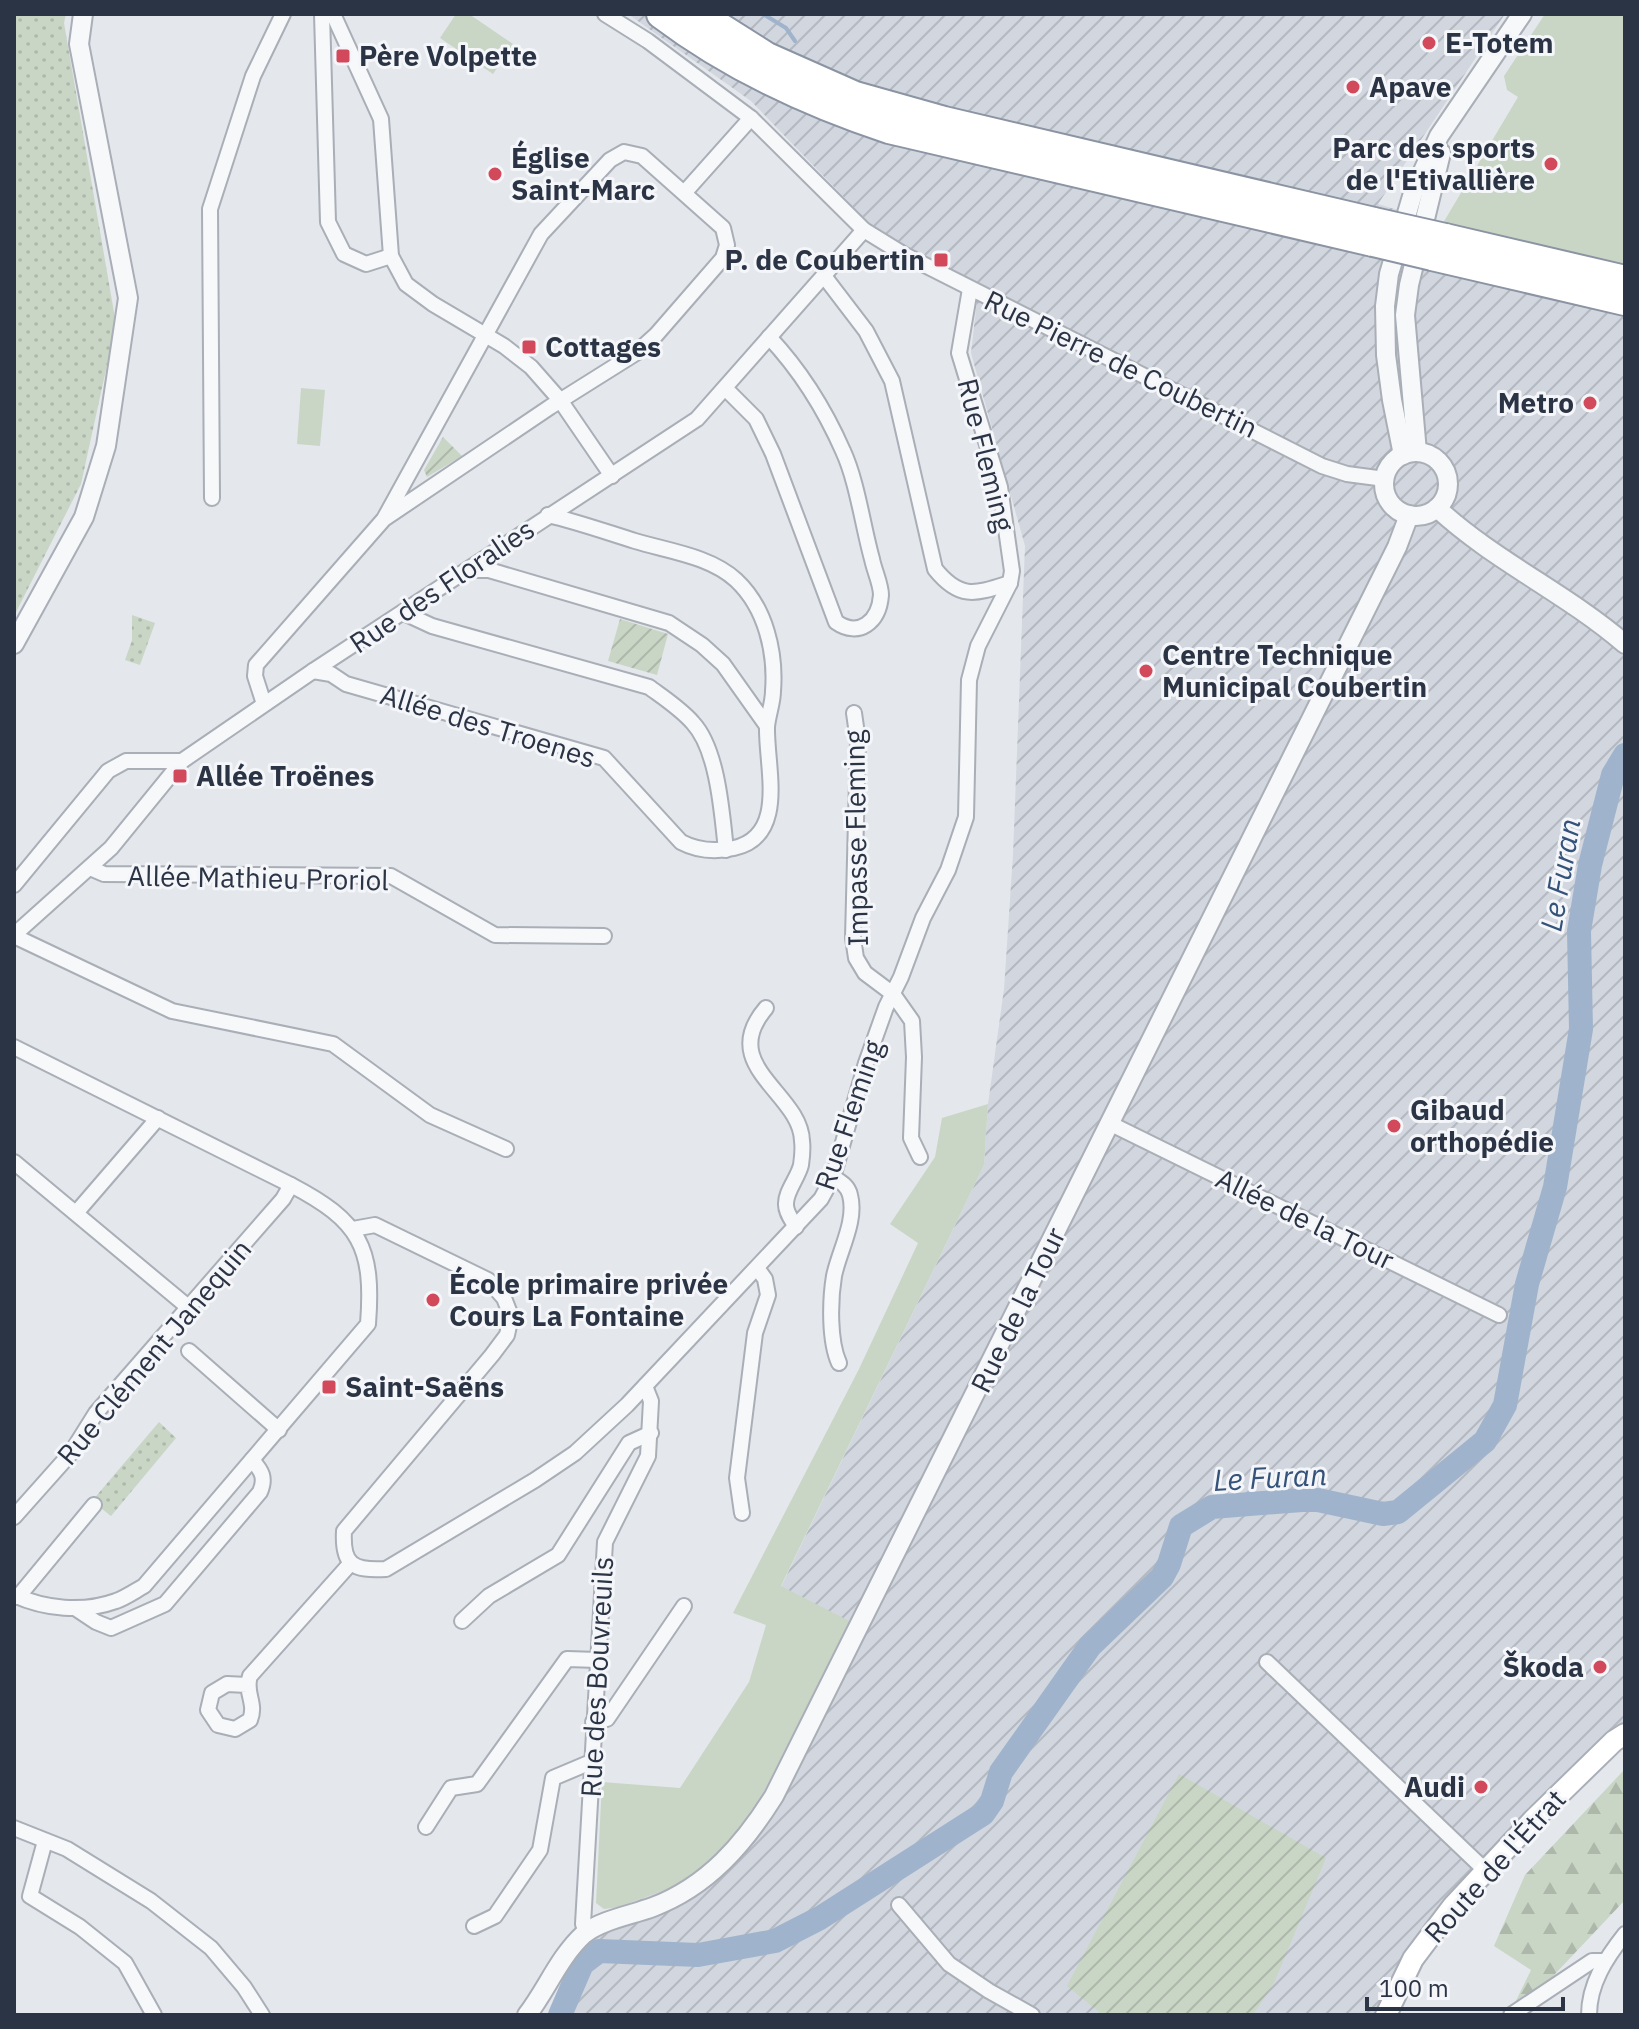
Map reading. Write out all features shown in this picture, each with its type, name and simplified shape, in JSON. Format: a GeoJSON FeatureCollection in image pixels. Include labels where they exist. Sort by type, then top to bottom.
{"type":"FeatureCollection","features":[{"type":"Feature","properties":{"kind":"highway"},"geometry":{"type":"LineString","coordinates":[[661,14],[721,54],[781,87],[830,109],[889,129],[1439,247],[1625,280]]}},
{"type":"Feature","properties":{"kind":"highway"},"geometry":{"type":"LineString","coordinates":[[699,14],[767,57],[855,96],[1374,232]]}},
{"type":"Feature","properties":{"kind":"highway"},"geometry":{"type":"LineString","coordinates":[[1439,247],[1625,301]]}},
{"type":"Feature","properties":{"kind":"main road","name":"Route de l'Étrat"},"geometry":{"type":"LineString","coordinates":[[1386,2015],[1413,1959],[1453,1906],[1533,1820],[1625,1734]]}},
{"type":"Feature","properties":{"kind":"street"},"geometry":{"type":"LineString","coordinates":[[14,644],[84,517],[106,446],[128,298],[79,44],[83,14]]}},
{"type":"Feature","properties":{"kind":"street"},"geometry":{"type":"LineString","coordinates":[[212,498],[210,209],[253,76],[283,14]]}},
{"type":"Feature","properties":{"kind":"street"},"geometry":{"type":"LineString","coordinates":[[322,14],[328,222],[344,254],[366,264],[391,256]]}},
{"type":"Feature","properties":{"kind":"street"},"geometry":{"type":"LineString","coordinates":[[333,14],[381,119],[391,256],[406,284],[531,367],[560,400],[612,476]]}},
{"type":"Feature","properties":{"kind":"street","name":"Rue Pierre de Coubertin"},"geometry":{"type":"LineString","coordinates":[[605,14],[648,41],[751,118],[864,230],[903,254],[1322,466],[1347,474],[1385,479]]}},
{"type":"Feature","properties":{"kind":"street"},"geometry":{"type":"LineString","coordinates":[[1410,453],[1405,315],[1419,242],[1450,123],[1522,14]]}},
{"type":"Feature","properties":{"kind":"street"},"geometry":{"type":"LineString","coordinates":[[685,192],[751,118]]}},
{"type":"Feature","properties":{"kind":"street"},"geometry":{"type":"LineString","coordinates":[[264,704],[255,676],[256,665],[384,519],[541,234],[617,154],[624,152],[642,156],[723,228],[727,245],[723,258],[656,335],[636,353],[560,400],[384,519]]}},
{"type":"Feature","properties":{"kind":"street","name":"Rue des Floralies"},"geometry":{"type":"LineString","coordinates":[[14,935],[111,848],[182,761],[313,671],[697,419],[864,230]]}},
{"type":"Feature","properties":{"kind":"street"},"geometry":{"type":"LineString","coordinates":[[824,276],[866,331],[892,381],[935,569],[948,585],[961,592],[986,590],[1010,583]]}},
{"type":"Feature","properties":{"kind":"street","name":"Rue Fleming"},"geometry":{"type":"LineString","coordinates":[[350,1564],[367,1570],[386,1569],[575,1453],[645,1386],[796,1227],[821,1199],[833,1177],[866,1063],[923,918],[948,870],[966,817],[969,680],[983,635],[1010,583],[1012,571],[1000,487],[959,353],[970,289]]}},
{"type":"Feature","properties":{"kind":"street"},"geometry":{"type":"LineString","coordinates":[[725,388],[756,419],[773,454],[836,622],[846,629],[857,630],[865,626],[872,620],[881,595],[845,454],[815,396],[769,337]]}},
{"type":"Feature","properties":{"kind":"street"},"geometry":{"type":"LineString","coordinates":[[1410,453],[1430,455],[1438,461],[1448,478],[1446,495],[1437,508],[1419,516],[1409,515],[1393,505],[1385,489],[1385,479],[1394,462],[1410,453]]}},
{"type":"Feature","properties":{"kind":"street"},"geometry":{"type":"LineString","coordinates":[[1437,508],[1462,532],[1564,597],[1625,644]]}},
{"type":"Feature","properties":{"kind":"street"},"geometry":{"type":"LineString","coordinates":[[404,613],[432,626],[649,687],[695,725],[709,752],[726,850],[746,845],[758,837],[770,809],[771,765],[767,726],[775,659],[766,628],[749,596],[736,580],[703,561],[548,515]]}},
{"type":"Feature","properties":{"kind":"street","name":"Rue de la Tour"},"geometry":{"type":"LineString","coordinates":[[527,2015],[565,1956],[586,1932],[657,1905],[690,1888],[720,1867],[757,1823],[797,1753],[1111,1124],[1380,582],[1409,515]]}},
{"type":"Feature","properties":{"kind":"street"},"geometry":{"type":"LineString","coordinates":[[467,570],[489,570],[669,623],[702,645],[723,664],[767,726]]}},
{"type":"Feature","properties":{"kind":"street","name":"Allée des Troenes"},"geometry":{"type":"LineString","coordinates":[[313,671],[331,674],[346,684],[604,758],[681,842],[696,850],[726,850]]}},
{"type":"Feature","properties":{"kind":"street","name":"Impasse Fleming"},"geometry":{"type":"LineString","coordinates":[[854,713],[858,741],[853,938],[856,958],[865,973],[893,994]]}},
{"type":"Feature","properties":{"kind":"street"},"geometry":{"type":"LineString","coordinates":[[14,885],[108,771],[126,761],[182,761]]}},
{"type":"Feature","properties":{"kind":"street","name":"Allée Mathieu Proriol"},"geometry":{"type":"LineString","coordinates":[[90,868],[104,874],[391,876],[495,935],[604,936]]}},
{"type":"Feature","properties":{"kind":"street"},"geometry":{"type":"LineString","coordinates":[[14,935],[172,1011],[333,1044],[430,1115],[506,1149]]}},
{"type":"Feature","properties":{"kind":"street"},"geometry":{"type":"LineString","coordinates":[[893,994],[912,1021],[911,1138],[920,1157]]}},
{"type":"Feature","properties":{"kind":"street"},"geometry":{"type":"LineString","coordinates":[[766,1008],[752,1023],[750,1039],[756,1064],[769,1086],[795,1115],[803,1138],[800,1165],[785,1202],[796,1227]]}},
{"type":"Feature","properties":{"kind":"street"},"geometry":{"type":"LineString","coordinates":[[14,1047],[291,1185],[334,1211],[353,1229],[364,1254],[371,1284],[368,1324],[144,1586],[115,1602],[75,1608],[43,1605],[16,1596],[94,1505]]}},
{"type":"Feature","properties":{"kind":"street"},"geometry":{"type":"LineString","coordinates":[[76,1213],[158,1118]]}},
{"type":"Feature","properties":{"kind":"street","name":"Allée de la Tour"},"geometry":{"type":"LineString","coordinates":[[1111,1124],[1499,1315]]}},
{"type":"Feature","properties":{"kind":"street"},"geometry":{"type":"LineString","coordinates":[[14,1162],[188,1307]]}},
{"type":"Feature","properties":{"kind":"street"},"geometry":{"type":"LineString","coordinates":[[833,1177],[845,1184],[850,1195],[851,1216],[834,1277],[832,1347],[839,1363]]}},
{"type":"Feature","properties":{"kind":"street","name":"Rue Clément Janequin"},"geometry":{"type":"LineString","coordinates":[[14,1517],[71,1453],[96,1413],[283,1199],[291,1185]]}},
{"type":"Feature","properties":{"kind":"street"},"geometry":{"type":"LineString","coordinates":[[247,1685],[250,1676],[350,1564],[343,1551],[344,1531],[507,1335],[511,1316],[504,1298],[488,1280],[375,1225],[353,1229]]}},
{"type":"Feature","properties":{"kind":"street"},"geometry":{"type":"LineString","coordinates":[[742,1513],[737,1478],[755,1333],[768,1295],[765,1279],[757,1268]]}},
{"type":"Feature","properties":{"kind":"street"},"geometry":{"type":"LineString","coordinates":[[189,1351],[279,1430]]}},
{"type":"Feature","properties":{"kind":"street","name":"Rue des Bouvreuils"},"geometry":{"type":"LineString","coordinates":[[586,1932],[583,1924],[605,1542],[648,1456],[651,1401],[645,1386]]}},
{"type":"Feature","properties":{"kind":"street"},"geometry":{"type":"LineString","coordinates":[[462,1621],[489,1596],[558,1555],[629,1443],[651,1433]]}},
{"type":"Feature","properties":{"kind":"street"},"geometry":{"type":"LineString","coordinates":[[75,1608],[111,1628],[165,1604],[260,1492],[263,1471],[252,1460]]}},
{"type":"Feature","properties":{"kind":"street"},"geometry":{"type":"LineString","coordinates":[[593,1722],[607,1719],[684,1606]]}},
{"type":"Feature","properties":{"kind":"street"},"geometry":{"type":"LineString","coordinates":[[426,1827],[451,1788],[477,1784],[567,1659],[598,1660]]}},
{"type":"Feature","properties":{"kind":"street"},"geometry":{"type":"LineString","coordinates":[[1267,1662],[1487,1872]]}},
{"type":"Feature","properties":{"kind":"street"},"geometry":{"type":"LineString","coordinates":[[474,1926],[495,1916],[540,1850],[553,1778],[591,1762]]}},
{"type":"Feature","properties":{"kind":"street"},"geometry":{"type":"LineString","coordinates":[[14,1828],[67,1849],[151,1901],[211,1948],[244,1987],[262,2015]]}},
{"type":"Feature","properties":{"kind":"street"},"geometry":{"type":"LineString","coordinates":[[45,1841],[30,1896],[80,1927],[125,1963],[154,2015]]}},
{"type":"Feature","properties":{"kind":"street"},"geometry":{"type":"LineString","coordinates":[[899,1905],[949,1964],[1032,2015]]}},
{"type":"Feature","properties":{"kind":"street"},"geometry":{"type":"LineString","coordinates":[[1589,2015],[1589,2002],[1604,1961],[1622,1941]]}},
{"type":"Feature","properties":{"kind":"street"},"geometry":{"type":"LineString","coordinates":[[1511,2015],[1592,1961],[1604,1961]]}},
{"type":"Feature","properties":{"kind":"shaded area"},"geometry":{"type":"Polygon","coordinates":[[[628,14],[1505,14],[1378,204],[1625,279],[1625,1728],[1436,1941],[1396,2015],[552,2015],[564,1973],[566,1952],[601,1914],[673,1887],[723,1852],[763,1793],[851,1623],[781,1587],[984,1165],[988,1104],[1004,989],[1013,855],[1025,546],[971,353],[977,301],[868,222],[751,101],[628,14]]]}},
{"type":"Feature","properties":{"kind":"green space"},"geometry":{"type":"Polygon","coordinates":[[[14,14],[66,14],[64,23],[116,324],[81,484],[14,616],[14,14]]]}},
{"type":"Feature","properties":{"kind":"green space"},"geometry":{"type":"Polygon","coordinates":[[[456,14],[469,14],[513,44],[493,74],[440,38],[456,14]]]}},
{"type":"Feature","properties":{"kind":"green space","name":"Parc des sports de l'Etivallière"},"geometry":{"type":"Polygon","coordinates":[[[1545,14],[1625,14],[1625,266],[1443,223],[1518,97],[1507,90],[1504,76],[1545,14]]]}},
{"type":"Feature","properties":{"kind":"green space"},"geometry":{"type":"Polygon","coordinates":[[[301,388],[325,390],[320,446],[297,444],[301,388]]]}},
{"type":"Feature","properties":{"kind":"green space"},"geometry":{"type":"Polygon","coordinates":[[[443,437],[462,456],[427,477],[424,470],[443,437]]]}},
{"type":"Feature","properties":{"kind":"green space"},"geometry":{"type":"Polygon","coordinates":[[[132,615],[155,623],[140,665],[125,660],[132,640],[132,615]]]}},
{"type":"Feature","properties":{"kind":"green space"},"geometry":{"type":"Polygon","coordinates":[[[620,619],[668,634],[657,675],[608,661],[620,619]]]}},
{"type":"Feature","properties":{"kind":"green space"},"geometry":{"type":"Polygon","coordinates":[[[988,1104],[984,1165],[781,1586],[851,1622],[763,1793],[723,1852],[673,1887],[619,1907],[604,1909],[596,1903],[602,1782],[680,1788],[749,1682],[766,1625],[733,1613],[859,1369],[918,1243],[890,1224],[935,1157],[942,1118],[988,1104]]]}},
{"type":"Feature","properties":{"kind":"green space"},"geometry":{"type":"Polygon","coordinates":[[[159,1422],[176,1438],[111,1516],[92,1501],[159,1422]]]}},
{"type":"Feature","properties":{"kind":"green space"},"geometry":{"type":"Polygon","coordinates":[[[1625,1769],[1625,1900],[1555,1974],[1530,2015],[1509,2015],[1531,1970],[1494,1946],[1525,1875],[1625,1769]]]}},
{"type":"Feature","properties":{"kind":"green space"},"geometry":{"type":"Polygon","coordinates":[[[1179,1774],[1326,1858],[1274,1983],[1253,2015],[1097,2015],[1099,2012],[1067,1986],[1179,1774]]]}},
{"type":"Feature","properties":{"kind":"waterway"},"geometry":{"type":"LineString","coordinates":[[763,14],[786,28],[795,41]]}},
{"type":"Feature","properties":{"kind":"waterway","name":"Le Furan"},"geometry":{"type":"LineString","coordinates":[[560,2015],[582,1964],[599,1951],[698,1955],[775,1941],[820,1918],[983,1814],[992,1801],[1001,1772],[1090,1646],[1162,1577],[1181,1526],[1212,1507],[1302,1500],[1318,1500],[1383,1514],[1398,1512],[1485,1441],[1505,1405],[1527,1284],[1555,1187],[1581,1029],[1579,931],[1590,865],[1613,775],[1625,755]]}},
{"type":"Feature","properties":{"kind":"place","name":"E-Totem"},"geometry":{"type":"Point","coordinates":[1429,43]}},
{"type":"Feature","properties":{"kind":"place","name":"Père Volpette"},"geometry":{"type":"Point","coordinates":[343,56]}},
{"type":"Feature","properties":{"kind":"place","name":"Apave"},"geometry":{"type":"Point","coordinates":[1353,87]}},
{"type":"Feature","properties":{"kind":"place","name":"Parc des sports de l'Etivallière"},"geometry":{"type":"Point","coordinates":[1551,164]}},
{"type":"Feature","properties":{"kind":"place","name":"Église Saint-Marc"},"geometry":{"type":"Point","coordinates":[495,174]}},
{"type":"Feature","properties":{"kind":"place","name":"P. de Coubertin"},"geometry":{"type":"Point","coordinates":[941,260]}},
{"type":"Feature","properties":{"kind":"place","name":"Cottages"},"geometry":{"type":"Point","coordinates":[529,347]}},
{"type":"Feature","properties":{"kind":"place","name":"Metro"},"geometry":{"type":"Point","coordinates":[1590,403]}},
{"type":"Feature","properties":{"kind":"place","name":"Centre Technique Municipal Coubertin"},"geometry":{"type":"Point","coordinates":[1146,671]}},
{"type":"Feature","properties":{"kind":"place","name":"Allée Troënes"},"geometry":{"type":"Point","coordinates":[180,776]}},
{"type":"Feature","properties":{"kind":"place","name":"Gibaud orthopédie"},"geometry":{"type":"Point","coordinates":[1394,1126]}},
{"type":"Feature","properties":{"kind":"place","name":"École primaire privée Cours La Fontaine"},"geometry":{"type":"Point","coordinates":[433,1300]}},
{"type":"Feature","properties":{"kind":"place","name":"Saint-Saëns"},"geometry":{"type":"Point","coordinates":[329,1387]}},
{"type":"Feature","properties":{"kind":"place","name":"Škoda"},"geometry":{"type":"Point","coordinates":[1600,1667]}},
{"type":"Feature","properties":{"kind":"place","name":"Audi"},"geometry":{"type":"Point","coordinates":[1481,1787]}}]}
